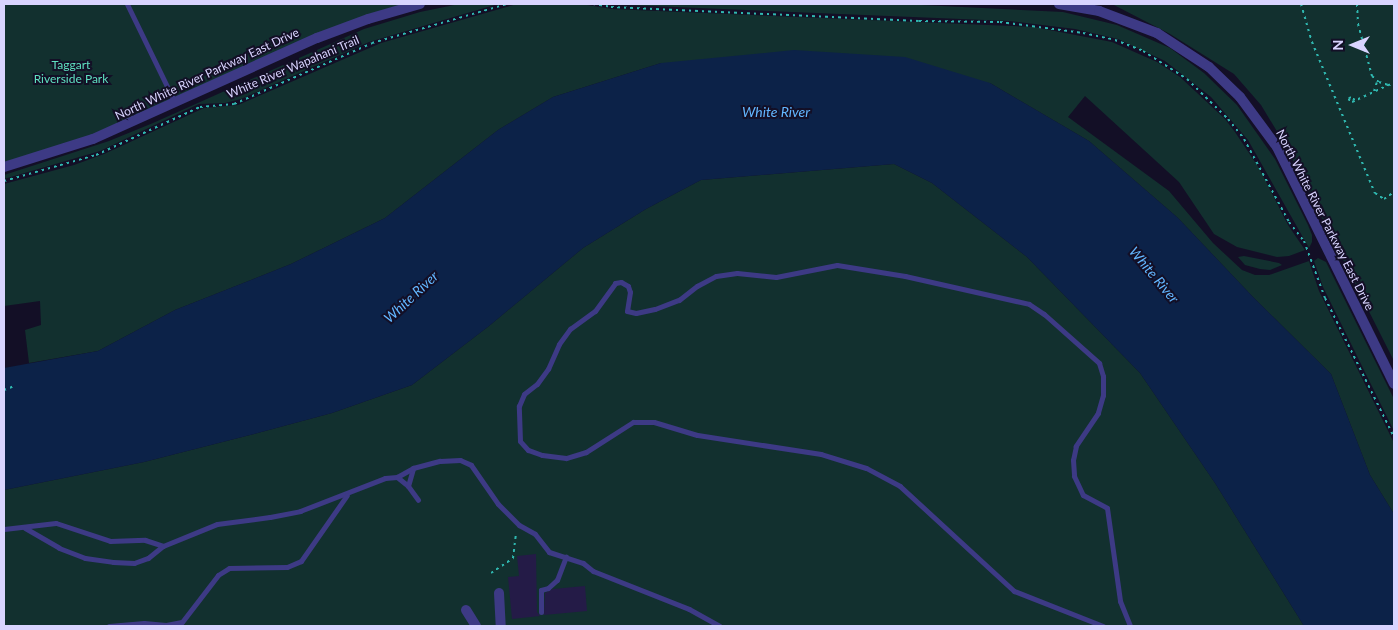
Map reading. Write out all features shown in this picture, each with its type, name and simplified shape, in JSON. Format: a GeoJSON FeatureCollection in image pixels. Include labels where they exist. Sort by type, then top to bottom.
{"type":"FeatureCollection","features":[{"type":"Feature","properties":{"kind":"street","name":"North White River Parkway East Drive"},"geometry":{"type":"LineString","coordinates":[[4,167],[93,139],[317,38],[368,19],[420,4]]}},
{"type":"Feature","properties":{"kind":"street","name":"North White River Parkway East Drive"},"geometry":{"type":"LineString","coordinates":[[1059,4],[1099,11],[1157,33],[1209,67],[1240,97],[1277,147],[1394,384]]}},
{"type":"Feature","properties":{"kind":"street"},"geometry":{"type":"LineString","coordinates":[[499,593],[501,626]]}},
{"type":"Feature","properties":{"kind":"street"},"geometry":{"type":"LineString","coordinates":[[466,610],[476,626]]}},
{"type":"Feature","properties":{"kind":"lane"},"geometry":{"type":"LineString","coordinates":[[127,4],[175,103]]}},
{"type":"Feature","properties":{"kind":"lane"},"geometry":{"type":"LineString","coordinates":[[1103,626],[1014,591],[900,486],[866,468],[820,454],[697,435],[654,422],[633,422],[586,452],[566,458],[542,455],[528,450],[520,442],[519,406],[524,394],[537,384],[548,369],[559,344],[570,329],[595,311],[615,283],[621,282],[628,286],[630,292],[627,311],[636,313],[655,309],[680,300],[697,286],[716,276],[737,273],[776,276],[837,265],[905,276],[1029,304],[1044,314],[1099,364],[1103,376],[1103,395],[1098,414],[1076,446],[1073,460],[1074,476],[1083,495],[1107,508],[1120,602],[1130,626]]}},
{"type":"Feature","properties":{"kind":"lane"},"geometry":{"type":"LineString","coordinates":[[25,528],[59,548],[85,558],[134,563],[148,558],[163,546],[217,524],[292,512],[349,493],[385,478],[397,477],[413,468],[440,461],[460,460],[471,465],[498,504],[519,525],[535,534],[549,552],[566,557],[689,609],[720,626]]}},
{"type":"Feature","properties":{"kind":"lane"},"geometry":{"type":"LineString","coordinates":[[408,486],[413,468]]}},
{"type":"Feature","properties":{"kind":"lane"},"geometry":{"type":"LineString","coordinates":[[397,477],[408,486],[418,500]]}},
{"type":"Feature","properties":{"kind":"lane"},"geometry":{"type":"LineString","coordinates":[[109,626],[166,625],[182,622],[218,575],[229,568],[287,567],[302,561],[349,493]]}},
{"type":"Feature","properties":{"kind":"lane"},"geometry":{"type":"LineString","coordinates":[[4,529],[56,524],[110,541],[145,540],[163,546]]}},
{"type":"Feature","properties":{"kind":"lane"},"geometry":{"type":"LineString","coordinates":[[541,612],[541,590],[548,588],[557,580],[566,557]]}},
{"type":"Feature","properties":{"kind":"path","name":"White River Wapahani Trail"},"geometry":{"type":"LineString","coordinates":[[4,181],[96,155],[200,107],[234,104],[372,43],[507,4]]}},
{"type":"Feature","properties":{"kind":"path"},"geometry":{"type":"LineString","coordinates":[[593,4],[919,21],[1000,22],[1036,25],[1115,40],[1161,61],[1210,99],[1228,119],[1256,157],[1289,222],[1306,246],[1325,298],[1394,438]]}},
{"type":"Feature","properties":{"kind":"path"},"geometry":{"type":"LineString","coordinates":[[1301,4],[1312,42],[1375,193],[1384,200],[1394,192]]}},
{"type":"Feature","properties":{"kind":"path"},"geometry":{"type":"LineString","coordinates":[[1357,4],[1358,24],[1368,68],[1377,81],[1388,86]]}},
{"type":"Feature","properties":{"kind":"path"},"geometry":{"type":"LineString","coordinates":[[1372,92],[1377,86],[1377,81]]}},
{"type":"Feature","properties":{"kind":"path"},"geometry":{"type":"LineString","coordinates":[[1355,100],[1394,84]]}},
{"type":"Feature","properties":{"kind":"path"},"geometry":{"type":"LineString","coordinates":[[4,390],[12,387]]}},
{"type":"Feature","properties":{"kind":"path"},"geometry":{"type":"LineString","coordinates":[[491,573],[513,558],[519,525]]}},
{"type":"Feature","properties":{"kind":"green space","name":"Taggart Riverside Park"},"geometry":{"type":"Polygon","coordinates":[[[4,4],[420,4],[317,38],[59,150],[4,165],[4,4]]]}},
{"type":"Feature","properties":{"kind":"green space"},"geometry":{"type":"Polygon","coordinates":[[[459,4],[498,4],[369,42],[241,99],[225,103],[199,104],[100,151],[4,179],[4,175],[109,141],[153,123],[364,29],[420,12],[459,4]]]}},
{"type":"Feature","properties":{"kind":"green space"},"geometry":{"type":"Polygon","coordinates":[[[517,4],[581,4],[612,9],[1034,27],[1112,42],[1157,62],[1180,77],[1225,119],[1259,168],[1288,225],[1305,250],[1289,256],[1277,257],[1237,247],[1214,234],[1179,182],[1085,96],[1068,117],[1169,191],[1213,243],[1242,270],[1255,275],[1269,275],[1309,261],[1319,291],[1394,443],[1394,514],[1370,475],[1331,374],[1253,297],[1178,218],[1089,141],[990,83],[661,63],[553,97],[498,130],[385,218],[291,264],[175,310],[98,351],[29,363],[25,330],[41,325],[40,301],[4,306],[4,184],[74,165],[104,154],[204,108],[238,105],[381,43],[517,4]]]}},
{"type":"Feature","properties":{"kind":"green space"},"geometry":{"type":"Polygon","coordinates":[[[604,4],[901,4],[1063,12],[1117,25],[1170,48],[1204,73],[1237,105],[1275,159],[1308,225],[1312,235],[1312,242],[1309,248],[1248,140],[1211,97],[1165,61],[1118,39],[1075,29],[1009,21],[604,4]]]}},
{"type":"Feature","properties":{"kind":"green space"},"geometry":{"type":"Polygon","coordinates":[[[1112,4],[1394,4],[1394,361],[1284,143],[1261,105],[1234,74],[1170,34],[1112,4]]]}},
{"type":"Feature","properties":{"kind":"green space"},"geometry":{"type":"Polygon","coordinates":[[[894,164],[932,183],[1027,257],[1140,373],[1215,483],[1304,626],[4,626],[4,490],[144,462],[254,434],[332,413],[412,385],[489,326],[583,248],[646,209],[701,180],[894,164]]]}},
{"type":"Feature","properties":{"kind":"green space"},"geometry":{"type":"Polygon","coordinates":[[[1244,256],[1282,265],[1270,270],[1260,269],[1245,265],[1238,257],[1244,256]]]}},
{"type":"Feature","properties":{"kind":"green space"},"geometry":{"type":"Polygon","coordinates":[[[1318,258],[1326,262],[1394,399],[1394,431],[1323,287],[1314,261],[1318,258]]]}},
{"type":"Feature","properties":{"kind":"water","name":"White River"},"geometry":{"type":"Polygon","coordinates":[[[794,50],[905,57],[990,83],[1089,141],[1178,218],[1253,297],[1331,374],[1370,475],[1394,514],[1394,626],[1304,626],[1215,483],[1140,373],[1027,257],[932,183],[894,164],[701,180],[646,209],[583,248],[489,326],[412,385],[332,413],[254,434],[144,462],[4,490],[4,368],[98,351],[175,310],[291,264],[385,218],[498,130],[553,97],[661,63],[794,50]]]}},
{"type":"Feature","properties":{"kind":"building"},"geometry":{"type":"Polygon","coordinates":[[[536,554],[537,612],[540,616],[512,619],[508,577],[519,576],[517,556],[536,554]]]}},
{"type":"Feature","properties":{"kind":"building"},"geometry":{"type":"Polygon","coordinates":[[[585,586],[587,611],[544,615],[545,593],[553,589],[585,586]]]}}]}
